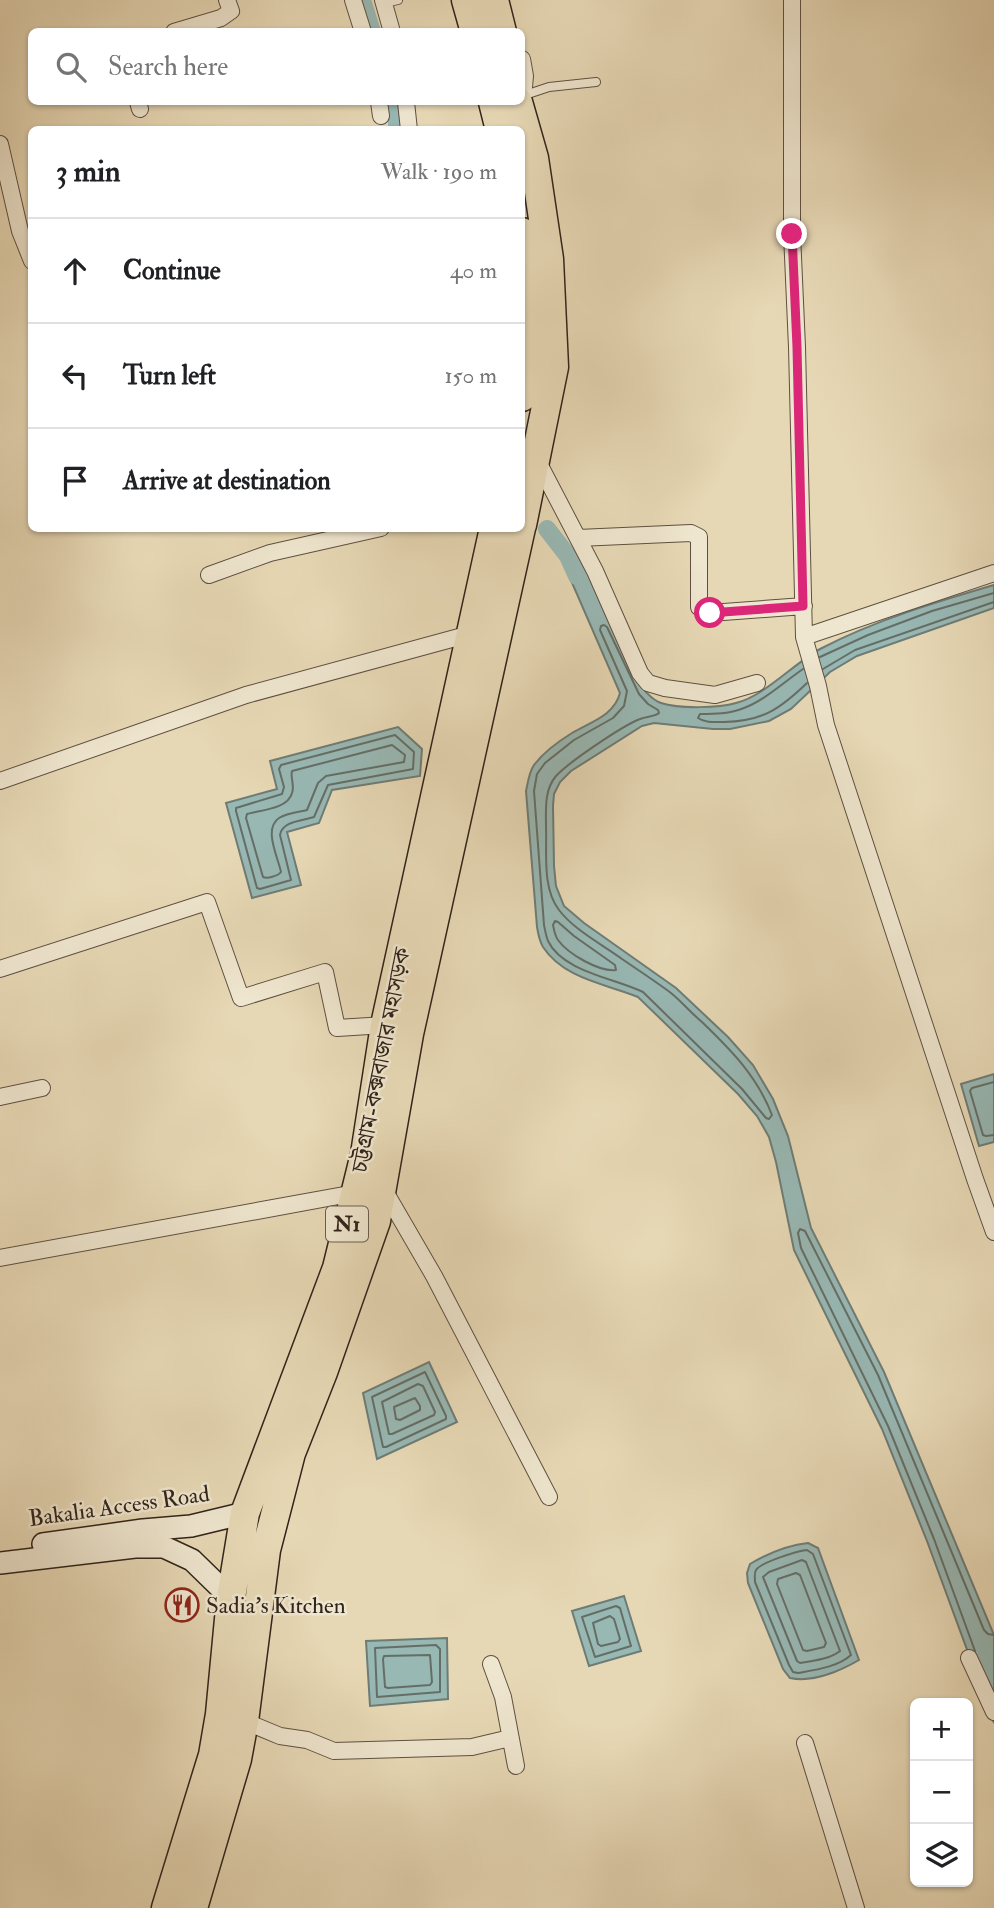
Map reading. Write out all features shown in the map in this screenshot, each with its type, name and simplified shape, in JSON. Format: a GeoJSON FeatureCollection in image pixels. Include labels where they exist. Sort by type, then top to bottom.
{"type":"FeatureCollection","features":[{"type":"Feature","properties":{"kind":"highway"},"geometry":{"type":"LineString","coordinates":[[466,0],[474,28]]}},
{"type":"Feature","properties":{"kind":"highway"},"geometry":{"type":"LineString","coordinates":[[494,0],[501,28]]}},
{"type":"Feature","properties":{"kind":"highway","name":"চট্টগ্রাম-কক্সবাজার মহাসড়ক"},"geometry":{"type":"LineString","coordinates":[[510,106],[519,126]]}},
{"type":"Feature","properties":{"kind":"highway","name":"চট্টগ্রাম-কক্সবাজার মহাসড়ক"},"geometry":{"type":"LineString","coordinates":[[525,138],[534,158],[549,259],[554,367],[525,509]]}},
{"type":"Feature","properties":{"kind":"highway"},"geometry":{"type":"LineString","coordinates":[[525,285],[528,354],[525,372]]}},
{"type":"Feature","properties":{"kind":"highway","name":"চট্টগ্রাম-কক্সবাজার মহাসড়ক"},"geometry":{"type":"LineString","coordinates":[[166,1908],[214,1755],[231,1598],[245,1513],[337,1268],[365,1154],[385,1025],[493,532]]}},
{"type":"Feature","properties":{"kind":"highway","name":"চট্টগ্রাম-কক্সবাজার মহাসড়ক"},"geometry":{"type":"LineString","coordinates":[[193,1908],[237,1759],[266,1550],[291,1453],[323,1373],[376,1221],[409,1034],[520,532]]}},
{"type":"Feature","properties":{"kind":"street"},"geometry":{"type":"LineString","coordinates":[[187,28],[220,18],[231,11],[228,0]]}},
{"type":"Feature","properties":{"kind":"street"},"geometry":{"type":"LineString","coordinates":[[353,0],[362,28]]}},
{"type":"Feature","properties":{"kind":"street"},"geometry":{"type":"LineString","coordinates":[[508,0],[514,28]]}},
{"type":"Feature","properties":{"kind":"street"},"geometry":{"type":"LineString","coordinates":[[792,0],[792,234],[803,606],[807,645],[826,725],[994,1232]]}},
{"type":"Feature","properties":{"kind":"street"},"geometry":{"type":"LineString","coordinates":[[389,1],[392,28]]}},
{"type":"Feature","properties":{"kind":"street"},"geometry":{"type":"LineString","coordinates":[[406,105],[409,126]]}},
{"type":"Feature","properties":{"kind":"street"},"geometry":{"type":"LineString","coordinates":[[0,144],[20,231],[28,251]]}},
{"type":"Feature","properties":{"kind":"street"},"geometry":{"type":"LineString","coordinates":[[536,458],[578,538],[639,673],[649,682],[665,688],[715,695],[757,683]]}},
{"type":"Feature","properties":{"kind":"street"},"geometry":{"type":"LineString","coordinates":[[209,575],[270,553],[363,532]]}},
{"type":"Feature","properties":{"kind":"street"},"geometry":{"type":"LineString","coordinates":[[578,538],[691,533],[699,537],[699,607],[704,611],[710,613],[803,606]]}},
{"type":"Feature","properties":{"kind":"street"},"geometry":{"type":"LineString","coordinates":[[807,645],[994,573]]}},
{"type":"Feature","properties":{"kind":"street"},"geometry":{"type":"LineString","coordinates":[[0,781],[246,695],[470,634]]}},
{"type":"Feature","properties":{"kind":"street"},"geometry":{"type":"LineString","coordinates":[[0,970],[207,902],[241,998],[326,972],[337,1028],[385,1025]]}},
{"type":"Feature","properties":{"kind":"street"},"geometry":{"type":"LineString","coordinates":[[0,1097],[41,1088]]}},
{"type":"Feature","properties":{"kind":"street"},"geometry":{"type":"LineString","coordinates":[[365,1154],[434,1276],[549,1497]]}},
{"type":"Feature","properties":{"kind":"street"},"geometry":{"type":"LineString","coordinates":[[0,1258],[355,1193]]}},
{"type":"Feature","properties":{"kind":"street","name":"Bakalia Access Road"},"geometry":{"type":"LineString","coordinates":[[0,1563],[135,1547],[191,1526],[245,1513]]}},
{"type":"Feature","properties":{"kind":"street","name":"Bakalia Access Road"},"geometry":{"type":"LineString","coordinates":[[0,1549],[156,1538]]}},
{"type":"Feature","properties":{"kind":"street","name":"Bakalia Access Road"},"geometry":{"type":"LineString","coordinates":[[156,1538],[164,1547],[192,1560],[231,1598]]}},
{"type":"Feature","properties":{"kind":"street"},"geometry":{"type":"LineString","coordinates":[[969,1658],[994,1712]]}},
{"type":"Feature","properties":{"kind":"street"},"geometry":{"type":"LineString","coordinates":[[491,1664],[503,1697],[516,1766]]}},
{"type":"Feature","properties":{"kind":"street"},"geometry":{"type":"LineString","coordinates":[[244,1721],[280,1736],[307,1740],[334,1751],[472,1747],[510,1738]]}},
{"type":"Feature","properties":{"kind":"street"},"geometry":{"type":"LineString","coordinates":[[805,1743],[856,1908]]}},
{"type":"Feature","properties":{"kind":"lane"},"geometry":{"type":"LineString","coordinates":[[525,99],[549,87],[596,82]]}},
{"type":"Feature","properties":{"kind":"water"},"geometry":{"type":"Polygon","coordinates":[[[568,556],[583,563],[589,573],[645,691],[659,702],[688,707],[720,706],[747,699],[812,654],[843,638],[906,612],[994,585],[994,608],[857,656],[830,672],[791,709],[769,721],[730,729],[654,723],[642,726],[571,771],[560,782],[554,794],[553,806],[556,886],[564,906],[676,988],[728,1037],[753,1065],[773,1099],[788,1136],[811,1228],[884,1372],[994,1635],[994,1723],[927,1541],[882,1429],[794,1250],[776,1162],[769,1137],[757,1116],[738,1094],[638,997],[574,973],[552,958],[541,943],[537,927],[526,791],[530,774],[532,768],[552,748],[607,713],[620,693],[566,569],[564,563],[568,556]]]}},
{"type":"Feature","properties":{"kind":"water"},"geometry":{"type":"Polygon","coordinates":[[[398,727],[422,749],[420,776],[332,790],[319,823],[287,832],[301,885],[252,898],[226,803],[277,789],[270,761],[398,727]]]}},
{"type":"Feature","properties":{"kind":"water"},"geometry":{"type":"Polygon","coordinates":[[[994,1074],[994,1142],[979,1146],[961,1084],[994,1074]]]}},
{"type":"Feature","properties":{"kind":"water"},"geometry":{"type":"Polygon","coordinates":[[[429,1362],[457,1422],[377,1459],[363,1393],[429,1362]]]}},
{"type":"Feature","properties":{"kind":"water"},"geometry":{"type":"Polygon","coordinates":[[[808,1543],[818,1548],[859,1660],[826,1675],[799,1679],[790,1678],[783,1669],[748,1583],[747,1573],[750,1564],[764,1557],[808,1543]]]}},
{"type":"Feature","properties":{"kind":"water"},"geometry":{"type":"Polygon","coordinates":[[[624,1596],[641,1651],[589,1666],[572,1611],[624,1596]]]}},
{"type":"Feature","properties":{"kind":"water"},"geometry":{"type":"Polygon","coordinates":[[[447,1638],[448,1699],[370,1706],[366,1641],[447,1638]]]}},
{"type":"Feature","properties":{"kind":"waterway"},"geometry":{"type":"LineString","coordinates":[[362,0],[371,28]]}},
{"type":"Feature","properties":{"kind":"waterway"},"geometry":{"type":"LineString","coordinates":[[396,105],[397,126]]}},
{"type":"Feature","properties":{"kind":"waterway"},"geometry":{"type":"LineString","coordinates":[[547,529],[568,556],[577,576]]}},
{"type":"Feature","properties":{"kind":"place","name":"Sadia's Kitchen"},"geometry":{"type":"Point","coordinates":[182,1605]}},
{"type":"Feature","properties":{"kind":"route"},"geometry":{"type":"LineString","coordinates":[[710,613],[803,606],[792,234]]}}]}
